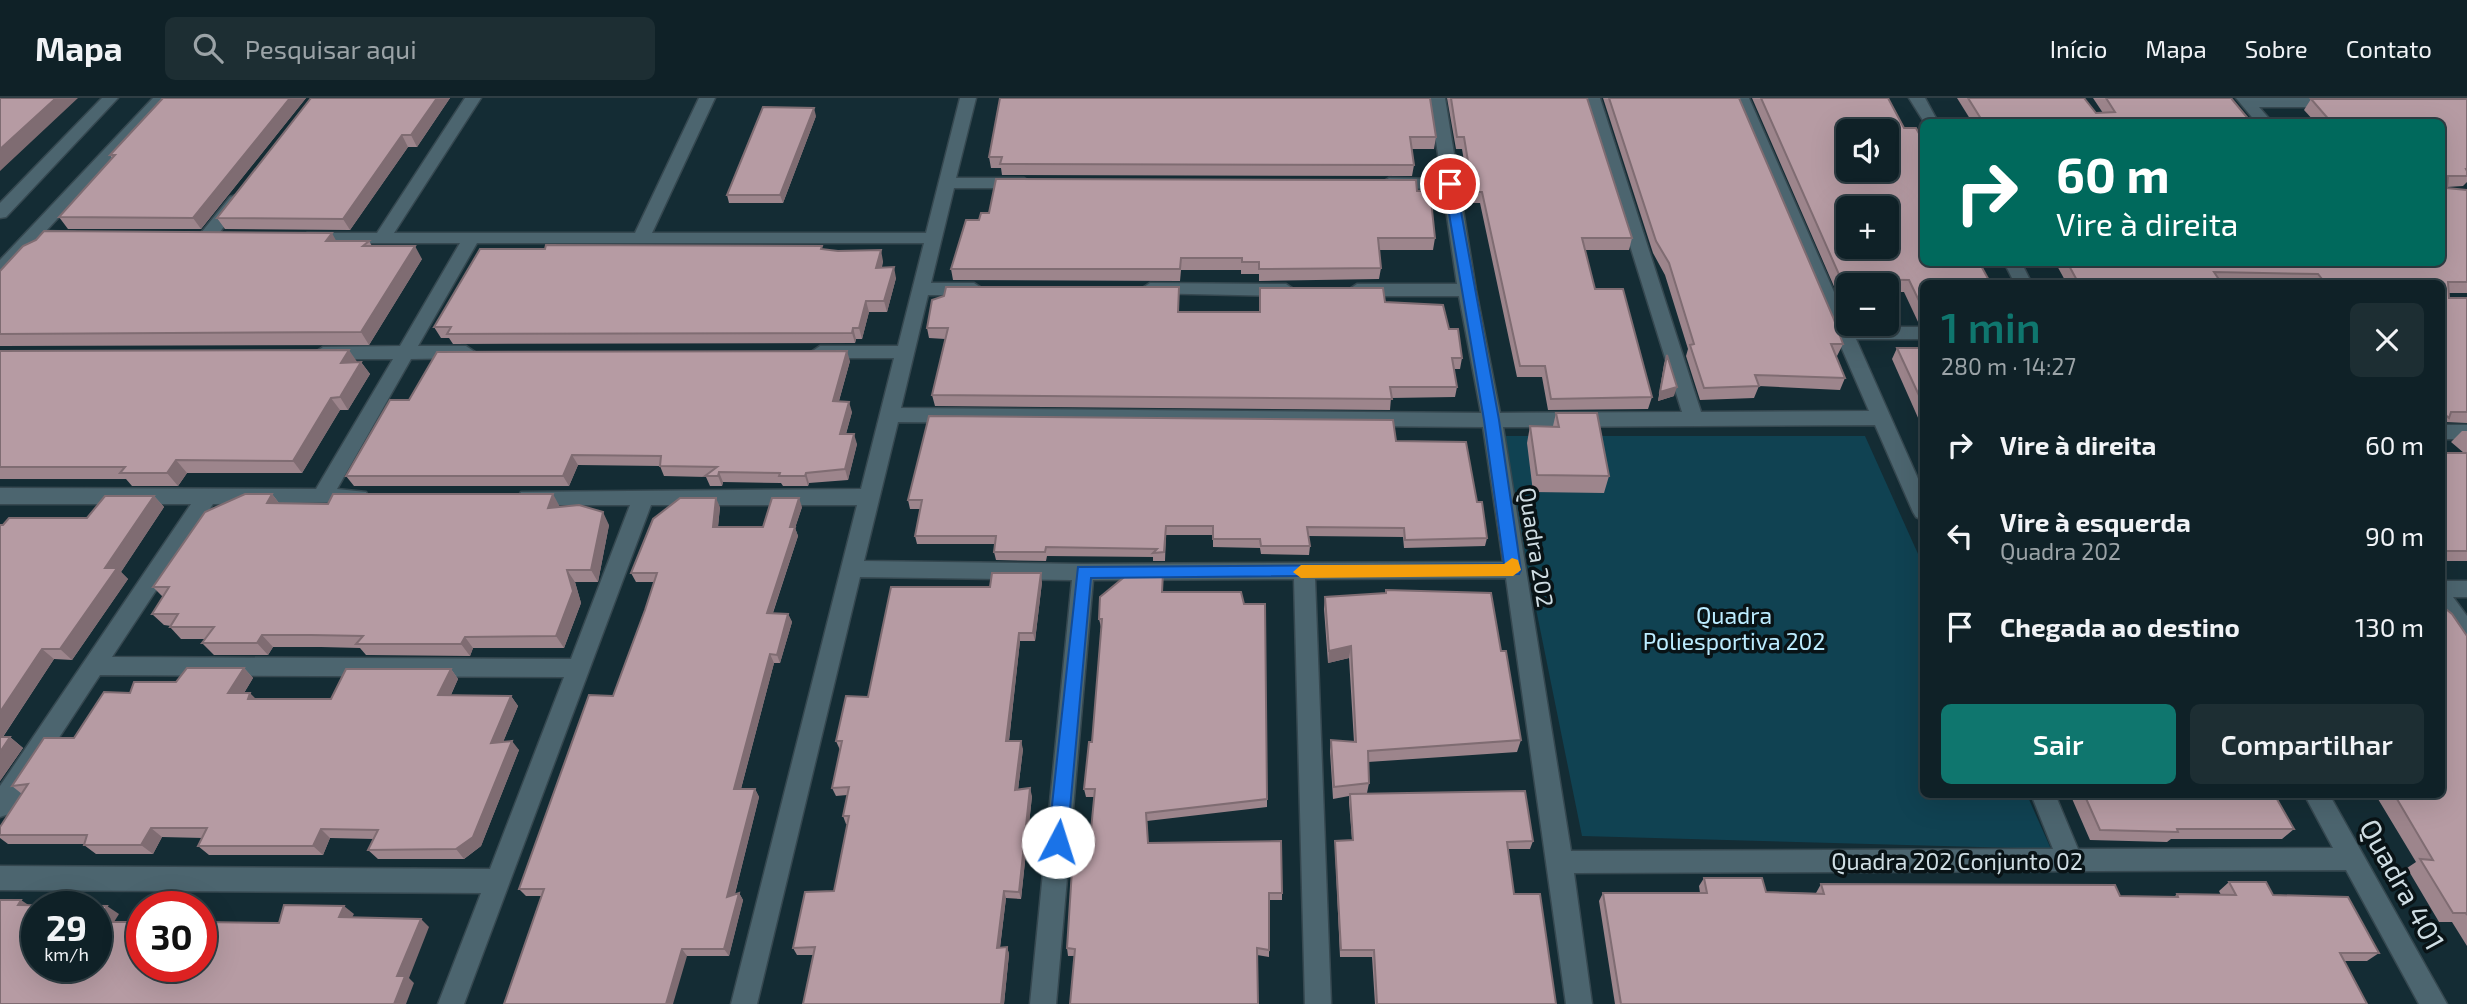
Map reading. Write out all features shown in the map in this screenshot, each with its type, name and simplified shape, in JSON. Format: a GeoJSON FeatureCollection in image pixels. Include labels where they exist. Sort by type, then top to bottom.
{"type":"FeatureCollection","features":[{"type":"Feature","properties":{"kind":"street"},"geometry":{"type":"LineString","coordinates":[[0,213],[110,98]]}},
{"type":"Feature","properties":{"kind":"street"},"geometry":{"type":"LineString","coordinates":[[0,270],[161,98]]}},
{"type":"Feature","properties":{"kind":"street"},"geometry":{"type":"LineString","coordinates":[[381,239],[473,98]]}},
{"type":"Feature","properties":{"kind":"street"},"geometry":{"type":"LineString","coordinates":[[641,239],[707,98]]}},
{"type":"Feature","properties":{"kind":"street"},"geometry":{"type":"LineString","coordinates":[[744,1004],[968,98]]}},
{"type":"Feature","properties":{"kind":"street","name":"Quadra 202"},"geometry":{"type":"LineString","coordinates":[[1437,98],[1466,290],[1492,420],[1560,862],[1579,1004]]}},
{"type":"Feature","properties":{"kind":"street"},"geometry":{"type":"LineString","coordinates":[[1592,98],[1694,420]]}},
{"type":"Feature","properties":{"kind":"street"},"geometry":{"type":"LineString","coordinates":[[1741,98],[1836,311]]}},
{"type":"Feature","properties":{"kind":"street"},"geometry":{"type":"LineString","coordinates":[[1917,98],[1929,119]]}},
{"type":"Feature","properties":{"kind":"street"},"geometry":{"type":"LineString","coordinates":[[2245,100],[2353,102]]}},
{"type":"Feature","properties":{"kind":"street"},"geometry":{"type":"LineString","coordinates":[[2245,100],[2261,119]]}},
{"type":"Feature","properties":{"kind":"street"},"geometry":{"type":"LineString","coordinates":[[945,183],[1041,183]]}},
{"type":"Feature","properties":{"kind":"street"},"geometry":{"type":"LineString","coordinates":[[1368,183],[1450,184]]}},
{"type":"Feature","properties":{"kind":"street"},"geometry":{"type":"LineString","coordinates":[[233,237],[200,237],[249,184]]}},
{"type":"Feature","properties":{"kind":"street"},"geometry":{"type":"LineString","coordinates":[[33,236],[86,236]]}},
{"type":"Feature","properties":{"kind":"street"},"geometry":{"type":"LineString","coordinates":[[287,238],[932,238]]}},
{"type":"Feature","properties":{"kind":"street"},"geometry":{"type":"LineString","coordinates":[[322,497],[471,239]]}},
{"type":"Feature","properties":{"kind":"street"},"geometry":{"type":"LineString","coordinates":[[921,289],[991,289]]}},
{"type":"Feature","properties":{"kind":"street"},"geometry":{"type":"LineString","coordinates":[[1131,289],[1299,290]]}},
{"type":"Feature","properties":{"kind":"street"},"geometry":{"type":"LineString","coordinates":[[1341,290],[1466,290]]}},
{"type":"Feature","properties":{"kind":"street"},"geometry":{"type":"LineString","coordinates":[[1899,333],[1920,333]]}},
{"type":"Feature","properties":{"kind":"street"},"geometry":{"type":"LineString","coordinates":[[1847,336],[1920,505]]}},
{"type":"Feature","properties":{"kind":"street"},"geometry":{"type":"LineString","coordinates":[[306,353],[487,352]]}},
{"type":"Feature","properties":{"kind":"street"},"geometry":{"type":"LineString","coordinates":[[808,352],[906,352]]}},
{"type":"Feature","properties":{"kind":"street"},"geometry":{"type":"LineString","coordinates":[[890,415],[1492,420],[1884,418]]}},
{"type":"Feature","properties":{"kind":"street"},"geometry":{"type":"LineString","coordinates":[[2445,432],[2467,432]]}},
{"type":"Feature","properties":{"kind":"street"},"geometry":{"type":"LineString","coordinates":[[0,497],[378,497]]}},
{"type":"Feature","properties":{"kind":"street"},"geometry":{"type":"LineString","coordinates":[[0,806],[207,497]]}},
{"type":"Feature","properties":{"kind":"street"},"geometry":{"type":"LineString","coordinates":[[503,497],[869,497]]}},
{"type":"Feature","properties":{"kind":"street"},"geometry":{"type":"LineString","coordinates":[[451,1004],[581,668],[643,498]]}},
{"type":"Feature","properties":{"kind":"street"},"geometry":{"type":"LineString","coordinates":[[852,569],[1083,572],[1513,570]]}},
{"type":"Feature","properties":{"kind":"street"},"geometry":{"type":"LineString","coordinates":[[1043,1004],[1083,572]]}},
{"type":"Feature","properties":{"kind":"street"},"geometry":{"type":"LineString","coordinates":[[1304,572],[1318,1004]]}},
{"type":"Feature","properties":{"kind":"street"},"geometry":{"type":"LineString","coordinates":[[2445,589],[2467,589]]}},
{"type":"Feature","properties":{"kind":"street"},"geometry":{"type":"LineString","coordinates":[[2445,603],[2467,633]]}},
{"type":"Feature","properties":{"kind":"street"},"geometry":{"type":"LineString","coordinates":[[96,666],[581,668]]}},
{"type":"Feature","properties":{"kind":"street"},"geometry":{"type":"LineString","coordinates":[[2045,798],[2070,860]]}},
{"type":"Feature","properties":{"kind":"street","name":"Quadra 401"},"geometry":{"type":"LineString","coordinates":[[2318,798],[2434,1004]]}},
{"type":"Feature","properties":{"kind":"street","name":"Quadra 202 Conjunto 02"},"geometry":{"type":"LineString","coordinates":[[1560,862],[2353,859]]}},
{"type":"Feature","properties":{"kind":"street"},"geometry":{"type":"LineString","coordinates":[[0,878],[499,881]]}},
{"type":"Feature","properties":{"kind":"green space","name":"Quadra Poliesportiva 202"},"geometry":{"type":"Polygon","coordinates":[[[1501,436],[1865,436],[1920,558],[1920,798],[2028,798],[2051,849],[1582,836],[1501,436]]]}},
{"type":"Feature","properties":{"kind":"building"},"geometry":{"type":"Polygon","coordinates":[[[0,98],[56,98],[0,149],[0,98]]]}},
{"type":"Feature","properties":{"kind":"building"},"geometry":{"type":"Polygon","coordinates":[[[163,98],[290,98],[193,218],[59,217],[115,155],[110,155],[163,98]]]}},
{"type":"Feature","properties":{"kind":"building"},"geometry":{"type":"Polygon","coordinates":[[[311,98],[437,98],[411,135],[402,135],[343,219],[217,218],[311,98]]]}},
{"type":"Feature","properties":{"kind":"building"},"geometry":{"type":"Polygon","coordinates":[[[1000,98],[1430,98],[1436,137],[1410,137],[1414,165],[1000,164],[1002,157],[989,157],[1000,98]]]}},
{"type":"Feature","properties":{"kind":"building"},"geometry":{"type":"Polygon","coordinates":[[[1451,98],[1587,98],[1632,238],[1582,238],[1595,289],[1623,289],[1652,397],[1551,399],[1545,366],[1520,366],[1482,192],[1473,192],[1464,137],[1457,137],[1451,98]]]}},
{"type":"Feature","properties":{"kind":"building"},"geometry":{"type":"Polygon","coordinates":[[[1609,98],[1739,98],[1833,317],[1836,336],[1840,336],[1843,344],[1831,344],[1845,378],[1755,375],[1759,386],[1704,388],[1690,345],[1694,344],[1669,263],[1656,241],[1609,98]]]}},
{"type":"Feature","properties":{"kind":"building"},"geometry":{"type":"Polygon","coordinates":[[[1761,98],[1888,98],[1904,128],[1916,128],[1920,135],[1920,266],[1981,266],[1989,280],[1920,280],[1920,303],[1909,280],[1899,280],[1899,273],[1838,273],[1761,98]]]}},
{"type":"Feature","properties":{"kind":"building"},"geometry":{"type":"Polygon","coordinates":[[[1968,98],[2084,98],[2096,113],[2115,112],[2106,98],[2231,98],[2248,119],[1981,119],[1968,98]]]}},
{"type":"Feature","properties":{"kind":"building"},"geometry":{"type":"Polygon","coordinates":[[[2311,99],[2467,99],[2467,176],[2448,176],[2447,188],[2467,190],[2467,282],[2448,282],[2449,298],[2467,298],[2467,412],[2451,412],[2449,418],[2445,414],[2445,280],[2323,280],[2318,274],[2214,272],[2219,280],[2077,280],[2069,266],[2445,266],[2445,119],[2328,119],[2311,99]]]}},
{"type":"Feature","properties":{"kind":"building"},"geometry":{"type":"Polygon","coordinates":[[[763,107],[814,108],[780,195],[727,195],[763,107]]]}},
{"type":"Feature","properties":{"kind":"building"},"geometry":{"type":"Polygon","coordinates":[[[996,179],[1416,180],[1417,191],[1430,191],[1435,238],[1378,238],[1381,268],[1259,269],[1259,262],[1242,262],[1242,258],[1181,258],[1180,269],[951,269],[966,220],[979,220],[981,213],[989,213],[996,179]]]}},
{"type":"Feature","properties":{"kind":"building"},"geometry":{"type":"Polygon","coordinates":[[[44,231],[332,233],[326,241],[369,241],[363,246],[415,246],[361,332],[0,334],[0,271],[23,246],[36,240],[44,231]]]}},
{"type":"Feature","properties":{"kind":"building"},"geometry":{"type":"Polygon","coordinates":[[[546,245],[822,246],[821,249],[838,251],[881,250],[876,268],[894,267],[884,301],[866,301],[859,328],[853,328],[852,333],[447,334],[451,327],[434,327],[480,249],[545,249],[546,245]]]}},
{"type":"Feature","properties":{"kind":"building"},"geometry":{"type":"Polygon","coordinates":[[[946,287],[1179,287],[1178,312],[1260,312],[1260,288],[1383,288],[1385,302],[1443,305],[1449,329],[1458,329],[1462,358],[1452,358],[1457,387],[1390,387],[1392,399],[932,395],[948,328],[927,328],[932,300],[944,296],[946,287]]]}},
{"type":"Feature","properties":{"kind":"building"},"geometry":{"type":"Polygon","coordinates":[[[1897,348],[1920,348],[1920,398],[1897,348]]]}},
{"type":"Feature","properties":{"kind":"building"},"geometry":{"type":"Polygon","coordinates":[[[349,350],[341,363],[361,362],[340,397],[331,398],[293,461],[176,460],[167,473],[120,473],[125,467],[0,467],[0,351],[349,350]]]}},
{"type":"Feature","properties":{"kind":"building"},"geometry":{"type":"Polygon","coordinates":[[[847,351],[833,401],[849,402],[840,434],[854,434],[845,469],[806,473],[805,476],[719,472],[718,476],[705,476],[717,467],[660,466],[661,456],[572,455],[563,476],[346,476],[390,400],[409,400],[437,352],[847,351]]]}},
{"type":"Feature","properties":{"kind":"building"},"geometry":{"type":"Polygon","coordinates":[[[1667,355],[1677,387],[1660,392],[1667,355]]]}},
{"type":"Feature","properties":{"kind":"building"},"geometry":{"type":"Polygon","coordinates":[[[1556,413],[1597,413],[1609,476],[1537,475],[1530,426],[1559,427],[1556,413]]]}},
{"type":"Feature","properties":{"kind":"building"},"geometry":{"type":"Polygon","coordinates":[[[929,416],[1393,420],[1396,441],[1466,442],[1477,502],[1482,502],[1487,538],[1405,540],[1404,528],[1307,527],[1310,546],[1261,546],[1260,539],[1213,539],[1213,526],[1166,526],[1164,552],[1153,553],[1157,549],[1046,547],[1045,552],[994,552],[996,536],[915,536],[922,500],[908,500],[929,416]]]}},
{"type":"Feature","properties":{"kind":"building"},"geometry":{"type":"Polygon","coordinates":[[[2445,453],[2467,453],[2467,551],[2445,551],[2445,453]]]}},
{"type":"Feature","properties":{"kind":"building"},"geometry":{"type":"Polygon","coordinates":[[[245,494],[272,494],[267,503],[328,504],[333,494],[553,494],[548,508],[579,505],[603,512],[591,570],[567,570],[573,591],[556,636],[465,637],[461,644],[356,644],[363,636],[262,635],[257,643],[202,643],[214,627],[170,627],[178,614],[152,614],[169,587],[153,587],[205,512],[245,494]]]}},
{"type":"Feature","properties":{"kind":"building"},"geometry":{"type":"Polygon","coordinates":[[[105,496],[154,496],[105,568],[117,568],[60,649],[42,649],[0,712],[0,525],[9,518],[87,518],[105,496]]]}},
{"type":"Feature","properties":{"kind":"building"},"geometry":{"type":"Polygon","coordinates":[[[680,498],[716,498],[713,527],[763,527],[772,498],[799,498],[790,527],[795,527],[767,613],[788,614],[777,655],[770,654],[734,789],[755,789],[727,897],[739,893],[724,949],[682,949],[666,1004],[504,1004],[544,889],[519,889],[589,695],[613,696],[645,610],[657,573],[631,573],[653,519],[680,498]]]}},
{"type":"Feature","properties":{"kind":"building"},"geometry":{"type":"Polygon","coordinates":[[[992,573],[1041,573],[1033,633],[1019,633],[1006,741],[1021,741],[1015,790],[1030,788],[1019,892],[1004,891],[997,948],[1007,947],[1001,1004],[803,1004],[815,947],[793,948],[805,892],[834,891],[849,816],[843,816],[849,787],[832,788],[842,741],[836,741],[846,696],[868,697],[891,587],[990,587],[992,573]]]}},
{"type":"Feature","properties":{"kind":"building"},"geometry":{"type":"Polygon","coordinates":[[[1163,573],[1162,592],[1241,592],[1244,604],[1265,604],[1267,799],[1146,813],[1148,843],[1281,841],[1282,893],[1269,893],[1269,950],[1257,948],[1258,1004],[1070,1004],[1075,949],[1067,948],[1074,839],[1090,840],[1095,789],[1084,789],[1089,742],[1092,742],[1102,619],[1099,619],[1100,597],[1128,574],[1163,573]]]}},
{"type":"Feature","properties":{"kind":"building"},"geometry":{"type":"Polygon","coordinates":[[[1386,590],[1491,593],[1501,651],[1506,651],[1521,740],[1368,751],[1369,783],[1334,787],[1331,740],[1356,742],[1351,646],[1329,651],[1325,597],[1386,593],[1386,590]]]}},
{"type":"Feature","properties":{"kind":"building"},"geometry":{"type":"Polygon","coordinates":[[[2445,608],[2467,636],[2467,915],[2453,913],[2420,859],[2433,860],[2396,798],[2445,798],[2445,608]]]}},
{"type":"Feature","properties":{"kind":"building"},"geometry":{"type":"Polygon","coordinates":[[[187,668],[244,668],[228,693],[250,693],[248,699],[331,699],[346,669],[451,669],[438,695],[511,696],[491,743],[512,741],[473,837],[456,849],[368,850],[378,830],[321,829],[313,846],[198,846],[207,828],[151,828],[141,845],[84,845],[87,835],[0,835],[0,827],[28,784],[12,786],[44,738],[74,738],[104,692],[130,693],[134,682],[176,682],[187,668]]]}},
{"type":"Feature","properties":{"kind":"building"},"geometry":{"type":"Polygon","coordinates":[[[0,737],[10,737],[0,752],[0,737]]]}},
{"type":"Feature","properties":{"kind":"building"},"geometry":{"type":"Polygon","coordinates":[[[1525,791],[1533,841],[1507,842],[1514,894],[1540,894],[1556,1004],[1377,1004],[1374,950],[1341,950],[1335,841],[1353,840],[1350,794],[1525,791]]]}},
{"type":"Feature","properties":{"kind":"building"},"geometry":{"type":"Polygon","coordinates":[[[2086,798],[2276,798],[2294,829],[2177,829],[2178,832],[2100,830],[2086,798]]]}},
{"type":"Feature","properties":{"kind":"building"},"geometry":{"type":"Polygon","coordinates":[[[1704,878],[1762,878],[1766,892],[1824,894],[1821,884],[2115,885],[2120,896],[2178,897],[2177,894],[2236,895],[2229,882],[2266,882],[2273,895],[2348,897],[2379,953],[2340,953],[2367,1004],[1621,1004],[1603,893],[1707,893],[1704,878]]]}},
{"type":"Feature","properties":{"kind":"building"},"geometry":{"type":"Polygon","coordinates":[[[0,900],[21,900],[18,905],[21,905],[21,982],[112,982],[112,922],[126,922],[126,982],[217,982],[217,922],[279,923],[284,905],[344,906],[339,917],[421,919],[397,976],[405,976],[394,1004],[0,1004],[0,900]]]}},
{"type":"Feature","properties":{"kind":"slow traffic"},"geometry":{"type":"LineString","coordinates":[[1301,572],[1513,570],[1512,564]]}},
{"type":"Feature","properties":{"kind":"route"},"geometry":{"type":"LineString","coordinates":[[1058,842],[1083,572],[1513,570],[1492,420],[1466,290],[1450,184]]}}]}
